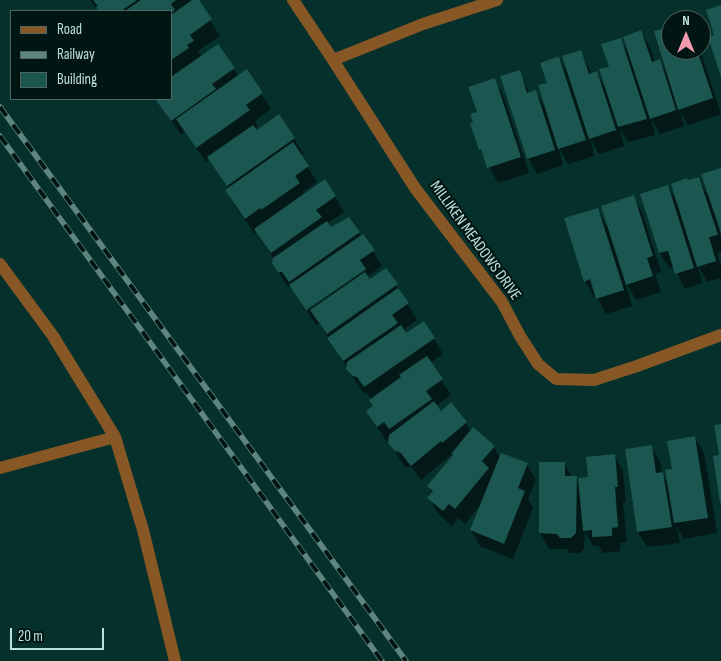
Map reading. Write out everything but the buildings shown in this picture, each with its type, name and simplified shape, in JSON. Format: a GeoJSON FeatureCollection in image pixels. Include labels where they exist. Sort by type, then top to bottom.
{"type":"FeatureCollection","features":[{"type":"Feature","properties":{"kind":"street","name":"MILLIKEN MEADOWS DRIVE"},"geometry":{"type":"LineString","coordinates":[[293,0],[415,188],[502,302],[520,336],[538,364],[556,378],[594,380],[721,335]]}},
{"type":"Feature","properties":{"kind":"street"},"geometry":{"type":"LineString","coordinates":[[333,60],[423,24],[497,0]]}},
{"type":"Feature","properties":{"kind":"street"},"geometry":{"type":"LineString","coordinates":[[0,264],[52,336],[115,437],[143,530],[175,661]]}},
{"type":"Feature","properties":{"kind":"street"},"geometry":{"type":"LineString","coordinates":[[0,468],[115,437]]}},
{"type":"Feature","properties":{"kind":"railway"},"geometry":{"type":"LineString","coordinates":[[0,107],[406,661]]}},
{"type":"Feature","properties":{"kind":"railway"},"geometry":{"type":"LineString","coordinates":[[0,136],[382,661]]}}]}
